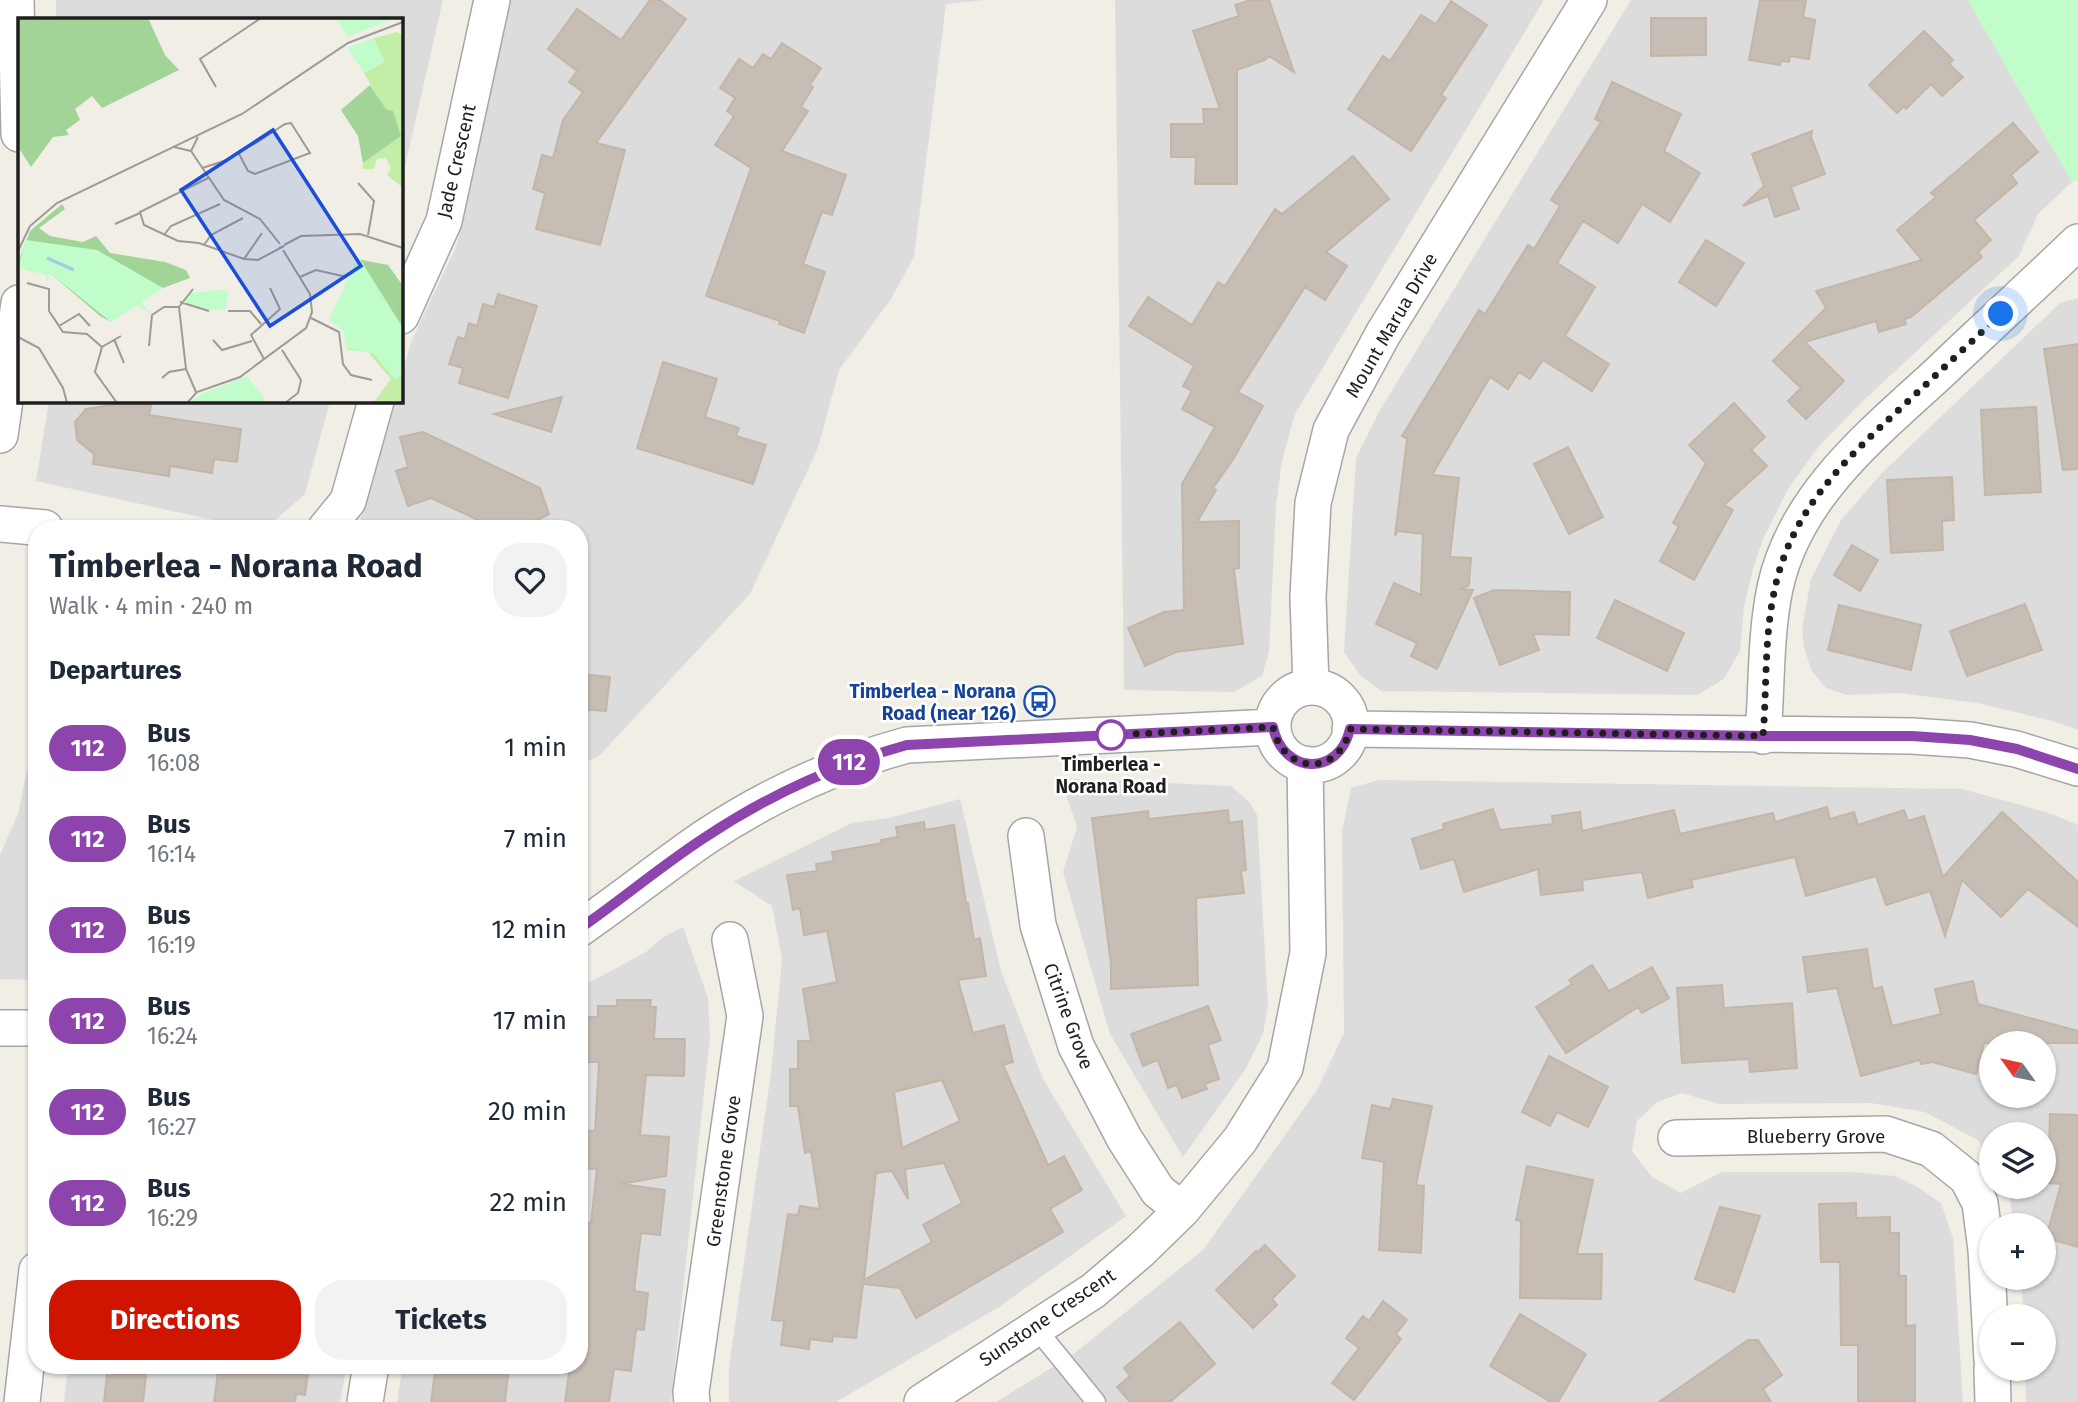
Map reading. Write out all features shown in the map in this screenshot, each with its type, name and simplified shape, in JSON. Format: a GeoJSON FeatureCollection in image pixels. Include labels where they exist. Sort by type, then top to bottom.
{"type":"FeatureCollection","features":[{"type":"Feature","properties":{"kind":"street"},"geometry":{"type":"LineString","coordinates":[[16,0],[18,89]]}},
{"type":"Feature","properties":{"kind":"street","name":"Jade Crescent"},"geometry":{"type":"LineString","coordinates":[[402,314],[444,221],[492,0]]}},
{"type":"Feature","properties":{"kind":"street","name":"Mount Marua Drive"},"geometry":{"type":"LineString","coordinates":[[1311,687],[1308,597],[1313,503],[1331,430],[1382,334],[1589,0]]}},
{"type":"Feature","properties":{"kind":"street"},"geometry":{"type":"LineString","coordinates":[[1763,736],[1770,623],[1775,588],[1786,554],[1803,517],[1829,479],[1867,440],[2078,242]]}},
{"type":"Feature","properties":{"kind":"street"},"geometry":{"type":"LineString","coordinates":[[0,435],[18,310]]}},
{"type":"Feature","properties":{"kind":"street"},"geometry":{"type":"LineString","coordinates":[[333,520],[348,501],[376,402]]}},
{"type":"Feature","properties":{"kind":"street"},"geometry":{"type":"LineString","coordinates":[[0,524],[28,526]]}},
{"type":"Feature","properties":{"kind":"street"},"geometry":{"type":"LineString","coordinates":[[1311,687],[1324,688],[1335,695],[1350,716],[1348,741],[1330,760],[1318,764],[1293,760],[1282,751],[1273,727],[1274,715],[1280,704],[1299,689],[1311,687]]}},
{"type":"Feature","properties":{"kind":"street"},"geometry":{"type":"LineString","coordinates":[[588,922],[703,839],[758,805],[827,771],[866,756],[907,745],[1273,727]]}},
{"type":"Feature","properties":{"kind":"street"},"geometry":{"type":"LineString","coordinates":[[1350,729],[1912,736],[1970,740],[2017,749],[2078,768]]}},
{"type":"Feature","properties":{"kind":"street","name":"Sunstone Crescent"},"geometry":{"type":"LineString","coordinates":[[922,1402],[1093,1291],[1140,1251],[1182,1210],[1240,1140],[1285,1068],[1308,953],[1305,764]]}},
{"type":"Feature","properties":{"kind":"street","name":"Citrine Grove"},"geometry":{"type":"LineString","coordinates":[[1026,836],[1038,925],[1076,1046],[1124,1138],[1158,1191],[1182,1210]]}},
{"type":"Feature","properties":{"kind":"street","name":"Greenstone Grove"},"geometry":{"type":"LineString","coordinates":[[692,1402],[691,1391],[745,1016],[730,940]]}},
{"type":"Feature","properties":{"kind":"street"},"geometry":{"type":"LineString","coordinates":[[0,1028],[28,1028]]}},
{"type":"Feature","properties":{"kind":"street","name":"Blueberry Grove"},"geometry":{"type":"LineString","coordinates":[[1676,1138],[1886,1134],[1931,1149],[1967,1178],[1980,1202],[1989,1304]]}},
{"type":"Feature","properties":{"kind":"street"},"geometry":{"type":"LineString","coordinates":[[22,1402],[28,1349]]}},
{"type":"Feature","properties":{"kind":"street"},"geometry":{"type":"LineString","coordinates":[[365,1402],[370,1374]]}},
{"type":"Feature","properties":{"kind":"street"},"geometry":{"type":"LineString","coordinates":[[1992,1381],[1993,1402]]}},
{"type":"Feature","properties":{"kind":"lane"},"geometry":{"type":"LineString","coordinates":[[1035,1327],[1096,1402]]}},
{"type":"Feature","properties":{"kind":"shaded area"},"geometry":{"type":"Polygon","coordinates":[[[56,0],[443,0],[402,180],[402,18],[56,18],[56,0]]]}},
{"type":"Feature","properties":{"kind":"shaded area"},"geometry":{"type":"Polygon","coordinates":[[[509,0],[984,0],[946,4],[914,257],[891,299],[839,370],[818,448],[750,594],[598,757],[588,761],[588,520],[360,520],[394,402],[402,402],[402,374],[411,342],[457,245],[509,0]]]}},
{"type":"Feature","properties":{"kind":"shaded area"},"geometry":{"type":"Polygon","coordinates":[[[1115,0],[1544,0],[1295,414],[1282,461],[1276,505],[1269,652],[1262,676],[1234,692],[1124,690],[1115,0]]]}},
{"type":"Feature","properties":{"kind":"shaded area"},"geometry":{"type":"Polygon","coordinates":[[[1631,0],[1968,0],[2072,182],[2038,214],[2019,256],[1863,401],[1819,446],[1788,489],[1763,539],[1744,607],[1740,651],[1724,679],[1697,695],[1381,691],[1360,675],[1344,652],[1356,458],[1380,410],[1631,0]]]}},
{"type":"Feature","properties":{"kind":"shaded area"},"geometry":{"type":"Polygon","coordinates":[[[2078,298],[2078,730],[2053,721],[1977,703],[1899,693],[1847,695],[1826,688],[1811,670],[1802,628],[1811,579],[1841,520],[1882,473],[2060,303],[2078,298]]]}},
{"type":"Feature","properties":{"kind":"shaded area"},"geometry":{"type":"Polygon","coordinates":[[[49,402],[330,402],[305,494],[275,520],[213,520],[36,481],[49,402]]]}},
{"type":"Feature","properties":{"kind":"shaded area"},"geometry":{"type":"Polygon","coordinates":[[[28,766],[28,980],[0,979],[0,855],[18,814],[28,766]]]}},
{"type":"Feature","properties":{"kind":"shaded area"},"geometry":{"type":"Polygon","coordinates":[[[1060,778],[1231,786],[1249,802],[1257,815],[1268,1005],[1263,1034],[1245,1070],[1183,1157],[1110,1034],[1063,872],[1077,827],[1060,778]]]}},
{"type":"Feature","properties":{"kind":"shaded area"},"geometry":{"type":"Polygon","coordinates":[[[1379,780],[1962,789],[2049,813],[2078,825],[2078,1402],[2026,1402],[2025,1381],[2056,1381],[2056,1304],[2023,1304],[2022,1290],[2056,1290],[2056,1213],[2012,1213],[2010,1199],[2056,1199],[2056,1122],[1979,1122],[1979,1142],[1925,1112],[1871,1103],[1719,1104],[1682,1093],[1657,1102],[1637,1121],[1632,1151],[1652,1177],[1681,1193],[1722,1172],[1852,1172],[1895,1176],[1941,1203],[1953,1238],[1963,1402],[996,1402],[1071,1356],[1203,1250],[1317,1090],[1344,1033],[1342,832],[1351,788],[1379,780]]]}},
{"type":"Feature","properties":{"kind":"shaded area"},"geometry":{"type":"Polygon","coordinates":[[[960,799],[1001,971],[1043,1079],[1126,1216],[999,1307],[836,1402],[729,1402],[729,1366],[771,1072],[782,960],[772,906],[734,881],[852,823],[889,818],[960,799]]]}},
{"type":"Feature","properties":{"kind":"shaded area"},"geometry":{"type":"Polygon","coordinates":[[[683,927],[708,998],[710,1037],[671,1402],[397,1402],[402,1374],[588,1374],[588,983],[646,952],[663,937],[683,927]]]}},
{"type":"Feature","properties":{"kind":"shaded area"},"geometry":{"type":"Polygon","coordinates":[[[67,1374],[345,1374],[340,1402],[64,1402],[67,1374]]]}},
{"type":"Feature","properties":{"kind":"green space"},"geometry":{"type":"Polygon","coordinates":[[[1968,0],[2078,0],[2078,180],[2072,182],[1968,0]]]}},
{"type":"Feature","properties":{"kind":"building"},"geometry":{"type":"Polygon","coordinates":[[[650,0],[660,0],[686,19],[596,143],[625,150],[600,245],[536,229],[545,193],[533,189],[542,155],[553,158],[563,120],[583,92],[569,82],[577,71],[548,49],[577,9],[621,40],[650,0]]]}},
{"type":"Feature","properties":{"kind":"building"},"geometry":{"type":"Polygon","coordinates":[[[1251,0],[1269,0],[1294,72],[1269,56],[1237,70],[1237,184],[1195,184],[1196,157],[1171,157],[1171,124],[1204,124],[1203,109],[1220,109],[1193,31],[1239,16],[1235,5],[1251,0]]]}},
{"type":"Feature","properties":{"kind":"building"},"geometry":{"type":"Polygon","coordinates":[[[1760,0],[1806,0],[1803,17],[1815,20],[1809,59],[1790,56],[1789,62],[1781,61],[1780,65],[1749,60],[1760,0]]]}},
{"type":"Feature","properties":{"kind":"building"},"geometry":{"type":"Polygon","coordinates":[[[1451,1],[1487,25],[1441,95],[1446,98],[1411,151],[1348,109],[1383,56],[1390,61],[1421,15],[1436,24],[1451,1]]]}},
{"type":"Feature","properties":{"kind":"building"},"geometry":{"type":"Polygon","coordinates":[[[1651,18],[1706,18],[1706,55],[1651,56],[1651,18]]]}},
{"type":"Feature","properties":{"kind":"building"},"geometry":{"type":"Polygon","coordinates":[[[1924,31],[1953,60],[1949,64],[1963,77],[1942,96],[1931,84],[1906,109],[1904,106],[1897,113],[1869,85],[1924,31]]]}},
{"type":"Feature","properties":{"kind":"building"},"geometry":{"type":"Polygon","coordinates":[[[782,43],[821,68],[801,107],[808,111],[782,151],[846,175],[832,215],[822,212],[803,264],[825,272],[804,333],[779,324],[780,321],[706,296],[751,168],[715,145],[734,116],[727,111],[735,98],[720,88],[739,59],[753,68],[763,54],[771,59],[782,43]]]}},
{"type":"Feature","properties":{"kind":"building"},"geometry":{"type":"Polygon","coordinates":[[[1612,82],[1681,114],[1664,151],[1700,173],[1670,222],[1642,204],[1618,243],[1583,221],[1557,263],[1595,287],[1565,336],[1609,364],[1592,391],[1543,360],[1530,379],[1519,372],[1508,389],[1490,377],[1432,475],[1459,478],[1450,557],[1471,558],[1469,585],[1461,589],[1473,590],[1437,669],[1411,656],[1417,643],[1376,624],[1394,583],[1421,595],[1423,534],[1398,531],[1395,536],[1407,439],[1402,436],[1479,310],[1485,314],[1528,245],[1534,249],[1560,206],[1551,200],[1601,122],[1595,119],[1612,82]]]}},
{"type":"Feature","properties":{"kind":"building"},"geometry":{"type":"Polygon","coordinates":[[[2013,123],[2038,152],[2011,175],[2017,183],[1974,220],[1991,240],[1978,252],[1982,257],[1911,317],[1904,319],[1906,324],[1879,332],[1876,321],[1805,342],[1844,381],[1806,419],[1788,401],[1801,388],[1773,361],[1826,308],[1816,291],[1922,260],[1897,230],[1936,197],[1931,193],[2013,123]]]}},
{"type":"Feature","properties":{"kind":"building"},"geometry":{"type":"Polygon","coordinates":[[[1812,131],[1811,140],[1825,174],[1791,187],[1799,209],[1775,217],[1768,196],[1743,206],[1764,186],[1752,154],[1812,131]]]}},
{"type":"Feature","properties":{"kind":"building"},"geometry":{"type":"Polygon","coordinates":[[[1353,156],[1389,199],[1326,252],[1347,266],[1325,300],[1305,287],[1238,392],[1263,406],[1234,458],[1213,488],[1216,490],[1197,522],[1239,521],[1239,568],[1234,569],[1243,644],[1176,652],[1145,666],[1128,628],[1164,612],[1184,610],[1182,484],[1215,427],[1182,409],[1192,391],[1183,386],[1194,366],[1129,326],[1148,297],[1192,325],[1218,282],[1225,286],[1275,209],[1282,214],[1353,156]]]}},
{"type":"Feature","properties":{"kind":"building"},"geometry":{"type":"Polygon","coordinates":[[[1706,240],[1744,263],[1716,306],[1679,282],[1706,240]]]}},
{"type":"Feature","properties":{"kind":"building"},"geometry":{"type":"Polygon","coordinates":[[[498,294],[537,306],[508,398],[459,383],[463,368],[449,364],[458,337],[465,339],[469,323],[477,326],[483,304],[494,307],[498,294]]]}},
{"type":"Feature","properties":{"kind":"building"},"geometry":{"type":"Polygon","coordinates":[[[2078,344],[2078,469],[2063,470],[2044,349],[2078,344]]]}},
{"type":"Feature","properties":{"kind":"building"},"geometry":{"type":"Polygon","coordinates":[[[663,362],[717,379],[705,417],[739,428],[736,436],[766,445],[753,484],[637,448],[663,362]]]}},
{"type":"Feature","properties":{"kind":"building"},"geometry":{"type":"Polygon","coordinates":[[[562,397],[551,432],[494,414],[562,397]]]}},
{"type":"Feature","properties":{"kind":"building"},"geometry":{"type":"Polygon","coordinates":[[[114,402],[152,402],[149,415],[241,429],[237,462],[214,459],[212,473],[170,466],[169,476],[93,464],[94,454],[77,440],[75,422],[86,409],[113,405],[114,402]]]}},
{"type":"Feature","properties":{"kind":"building"},"geometry":{"type":"Polygon","coordinates":[[[1734,403],[1765,437],[1751,450],[1767,466],[1724,505],[1733,510],[1694,580],[1660,561],[1679,526],[1673,523],[1706,463],[1689,445],[1734,403]]]}},
{"type":"Feature","properties":{"kind":"building"},"geometry":{"type":"Polygon","coordinates":[[[2036,407],[2041,492],[1985,495],[1981,410],[2036,407]]]}},
{"type":"Feature","properties":{"kind":"building"},"geometry":{"type":"Polygon","coordinates":[[[423,432],[540,488],[549,514],[538,520],[478,520],[431,498],[408,506],[396,471],[408,467],[400,437],[423,432]]]}},
{"type":"Feature","properties":{"kind":"building"},"geometry":{"type":"Polygon","coordinates":[[[1568,447],[1603,517],[1569,534],[1534,464],[1568,447]]]}},
{"type":"Feature","properties":{"kind":"building"},"geometry":{"type":"Polygon","coordinates":[[[1952,477],[1954,520],[1942,521],[1943,550],[1891,553],[1887,480],[1952,477]]]}},
{"type":"Feature","properties":{"kind":"building"},"geometry":{"type":"Polygon","coordinates":[[[1852,545],[1878,560],[1860,591],[1834,575],[1852,545]]]}},
{"type":"Feature","properties":{"kind":"building"},"geometry":{"type":"Polygon","coordinates":[[[1494,590],[1570,592],[1569,635],[1533,634],[1539,650],[1500,665],[1474,598],[1494,590]]]}},
{"type":"Feature","properties":{"kind":"building"},"geometry":{"type":"Polygon","coordinates":[[[1615,600],[1684,633],[1667,671],[1597,638],[1615,600]]]}},
{"type":"Feature","properties":{"kind":"building"},"geometry":{"type":"Polygon","coordinates":[[[2025,604],[2042,650],[1967,676],[1950,631],[2025,604]]]}},
{"type":"Feature","properties":{"kind":"building"},"geometry":{"type":"Polygon","coordinates":[[[1839,605],[1921,625],[1911,670],[1828,650],[1839,605]]]}},
{"type":"Feature","properties":{"kind":"building"},"geometry":{"type":"Polygon","coordinates":[[[588,675],[610,677],[606,711],[588,710],[588,675]]]}},
{"type":"Feature","properties":{"kind":"building"},"geometry":{"type":"Polygon","coordinates":[[[1827,807],[1830,819],[1854,812],[1858,825],[1904,810],[1908,821],[1924,816],[1943,877],[2002,812],[2078,882],[2078,927],[2028,889],[2001,917],[1962,880],[1945,936],[1930,891],[1886,905],[1876,876],[1806,896],[1795,857],[1691,880],[1693,887],[1648,898],[1642,872],[1582,880],[1583,890],[1541,895],[1538,869],[1464,892],[1454,859],[1421,869],[1412,839],[1444,829],[1443,824],[1493,809],[1500,830],[1553,824],[1552,816],[1580,812],[1582,831],[1674,810],[1680,834],[1773,813],[1775,822],[1827,807]]]}},
{"type":"Feature","properties":{"kind":"building"},"geometry":{"type":"Polygon","coordinates":[[[1228,810],[1229,823],[1242,821],[1246,870],[1241,871],[1244,893],[1196,898],[1198,985],[1111,989],[1111,964],[1092,818],[1148,811],[1149,819],[1228,810]]]}},
{"type":"Feature","properties":{"kind":"building"},"geometry":{"type":"Polygon","coordinates":[[[924,822],[925,830],[954,825],[966,903],[974,940],[980,938],[986,976],[958,980],[973,1033],[1004,1025],[1013,1062],[1003,1065],[1048,1165],[1064,1156],[1082,1190],[1050,1209],[1063,1232],[916,1318],[900,1288],[863,1284],[856,1338],[833,1336],[832,1342],[810,1339],[809,1349],[781,1345],[784,1321],[772,1320],[788,1214],[798,1215],[800,1206],[820,1209],[811,1151],[805,1153],[798,1106],[790,1106],[790,1069],[798,1069],[798,1041],[811,1041],[803,989],[837,982],[827,931],[804,935],[800,908],[793,910],[787,875],[817,871],[816,864],[834,861],[832,852],[882,843],[881,840],[898,837],[896,827],[924,822]],[[942,1080],[894,1092],[902,1148],[960,1121],[942,1080]],[[944,1163],[905,1169],[908,1199],[892,1171],[876,1173],[864,1280],[932,1242],[923,1225],[962,1203],[944,1163]]]}},
{"type":"Feature","properties":{"kind":"building"},"geometry":{"type":"Polygon","coordinates":[[[1867,949],[1873,989],[1882,987],[1892,1026],[1941,1014],[1935,989],[1973,981],[1978,1004],[2078,1031],[2078,1043],[2056,1043],[2056,1031],[1979,1031],[1979,1062],[1976,1074],[1932,1062],[1921,1064],[1920,1060],[1861,1076],[1837,988],[1808,992],[1803,957],[1867,949]]]}},
{"type":"Feature","properties":{"kind":"building"},"geometry":{"type":"Polygon","coordinates":[[[1592,965],[1609,991],[1652,967],[1669,998],[1642,1013],[1638,1007],[1566,1053],[1536,1007],[1572,984],[1569,980],[1592,965]]]}},
{"type":"Feature","properties":{"kind":"building"},"geometry":{"type":"Polygon","coordinates":[[[1722,985],[1724,1008],[1792,1003],[1797,1068],[1750,1072],[1749,1059],[1682,1063],[1677,988],[1722,985]]]}},
{"type":"Feature","properties":{"kind":"building"},"geometry":{"type":"Polygon","coordinates":[[[617,1000],[651,1000],[650,1007],[656,1007],[654,1039],[685,1039],[684,1076],[646,1075],[640,1135],[669,1137],[666,1176],[621,1184],[665,1190],[660,1235],[641,1233],[634,1291],[648,1293],[644,1330],[636,1329],[631,1371],[614,1369],[609,1402],[565,1402],[569,1374],[588,1374],[588,1223],[591,1223],[597,1169],[588,1168],[588,1131],[595,1131],[599,1062],[588,1062],[588,1017],[598,1017],[598,1006],[617,1006],[617,1000]]]}},
{"type":"Feature","properties":{"kind":"building"},"geometry":{"type":"Polygon","coordinates":[[[1208,1006],[1221,1040],[1208,1045],[1219,1079],[1205,1084],[1207,1089],[1182,1098],[1177,1085],[1168,1088],[1158,1060],[1143,1066],[1131,1034],[1208,1006]]]}},
{"type":"Feature","properties":{"kind":"building"},"geometry":{"type":"Polygon","coordinates":[[[1549,1056],[1608,1087],[1588,1127],[1557,1112],[1550,1126],[1522,1112],[1549,1056]]]}},
{"type":"Feature","properties":{"kind":"building"},"geometry":{"type":"Polygon","coordinates":[[[1393,1099],[1432,1106],[1416,1185],[1424,1186],[1421,1253],[1379,1250],[1384,1162],[1362,1158],[1372,1105],[1390,1109],[1393,1099]]]}},
{"type":"Feature","properties":{"kind":"building"},"geometry":{"type":"Polygon","coordinates":[[[2050,1114],[2078,1115],[2078,1247],[2056,1241],[2056,1213],[2053,1213],[2061,1184],[2056,1184],[2056,1122],[2050,1122],[2050,1114]]]}},
{"type":"Feature","properties":{"kind":"building"},"geometry":{"type":"Polygon","coordinates":[[[1527,1166],[1593,1180],[1577,1254],[1602,1254],[1601,1299],[1520,1298],[1521,1221],[1516,1220],[1527,1166]]]}},
{"type":"Feature","properties":{"kind":"building"},"geometry":{"type":"Polygon","coordinates":[[[1856,1203],[1856,1218],[1890,1217],[1890,1233],[1899,1233],[1899,1276],[1906,1276],[1906,1326],[1915,1325],[1915,1402],[1858,1402],[1858,1345],[1841,1345],[1840,1262],[1821,1262],[1819,1204],[1856,1203]]]}},
{"type":"Feature","properties":{"kind":"building"},"geometry":{"type":"Polygon","coordinates":[[[1720,1207],[1760,1216],[1734,1292],[1695,1279],[1720,1207]]]}},
{"type":"Feature","properties":{"kind":"building"},"geometry":{"type":"Polygon","coordinates":[[[1265,1245],[1295,1276],[1272,1299],[1277,1305],[1253,1328],[1216,1290],[1265,1245]]]}},
{"type":"Feature","properties":{"kind":"building"},"geometry":{"type":"Polygon","coordinates":[[[1383,1301],[1407,1320],[1396,1334],[1401,1339],[1354,1400],[1332,1383],[1359,1348],[1346,1338],[1363,1316],[1369,1321],[1383,1301]]]}},
{"type":"Feature","properties":{"kind":"building"},"geometry":{"type":"Polygon","coordinates":[[[1520,1314],[1586,1354],[1558,1402],[1551,1402],[1490,1366],[1520,1314]]]}},
{"type":"Feature","properties":{"kind":"building"},"geometry":{"type":"Polygon","coordinates":[[[1180,1322],[1215,1364],[1170,1402],[1130,1402],[1117,1387],[1130,1376],[1124,1368],[1180,1322]]]}},
{"type":"Feature","properties":{"kind":"building"},"geometry":{"type":"Polygon","coordinates":[[[1748,1340],[1758,1340],[1782,1375],[1763,1389],[1771,1402],[1659,1402],[1748,1340]]]}},
{"type":"Feature","properties":{"kind":"building"},"geometry":{"type":"Polygon","coordinates":[[[107,1374],[146,1374],[143,1402],[104,1402],[107,1374]]]}},
{"type":"Feature","properties":{"kind":"building"},"geometry":{"type":"Polygon","coordinates":[[[218,1374],[308,1374],[305,1395],[296,1394],[295,1402],[214,1402],[218,1374]]]}},
{"type":"Feature","properties":{"kind":"building"},"geometry":{"type":"Polygon","coordinates":[[[435,1374],[508,1374],[505,1402],[431,1402],[435,1374]]]}},
{"type":"Feature","properties":{"kind":"bus line","name":"112"},"geometry":{"type":"LineString","coordinates":[[588,923],[703,839],[758,805],[827,771],[866,756],[907,745],[1273,727],[1282,751],[1293,760],[1318,764],[1330,760],[1340,752],[1348,741],[1350,729],[1912,736],[1970,740],[2017,749],[2078,769]]}},
{"type":"Feature","properties":{"kind":"place","name":"Timberlea - Norana Road (near 126)"},"geometry":{"type":"Point","coordinates":[1039,702]}},
{"type":"Feature","properties":{"kind":"place","name":"Timberlea - Norana Road"},"geometry":{"type":"Point","coordinates":[1111,735]}},
{"type":"Feature","properties":{"kind":"route"},"geometry":{"type":"LineString","coordinates":[[1111,735],[1273,727],[1282,751],[1293,760],[1305,764],[1330,760],[1348,741],[1350,729],[1763,736],[1770,623],[1775,588],[1786,554],[1803,517],[1829,479],[1867,440],[2001,314]]}}]}
